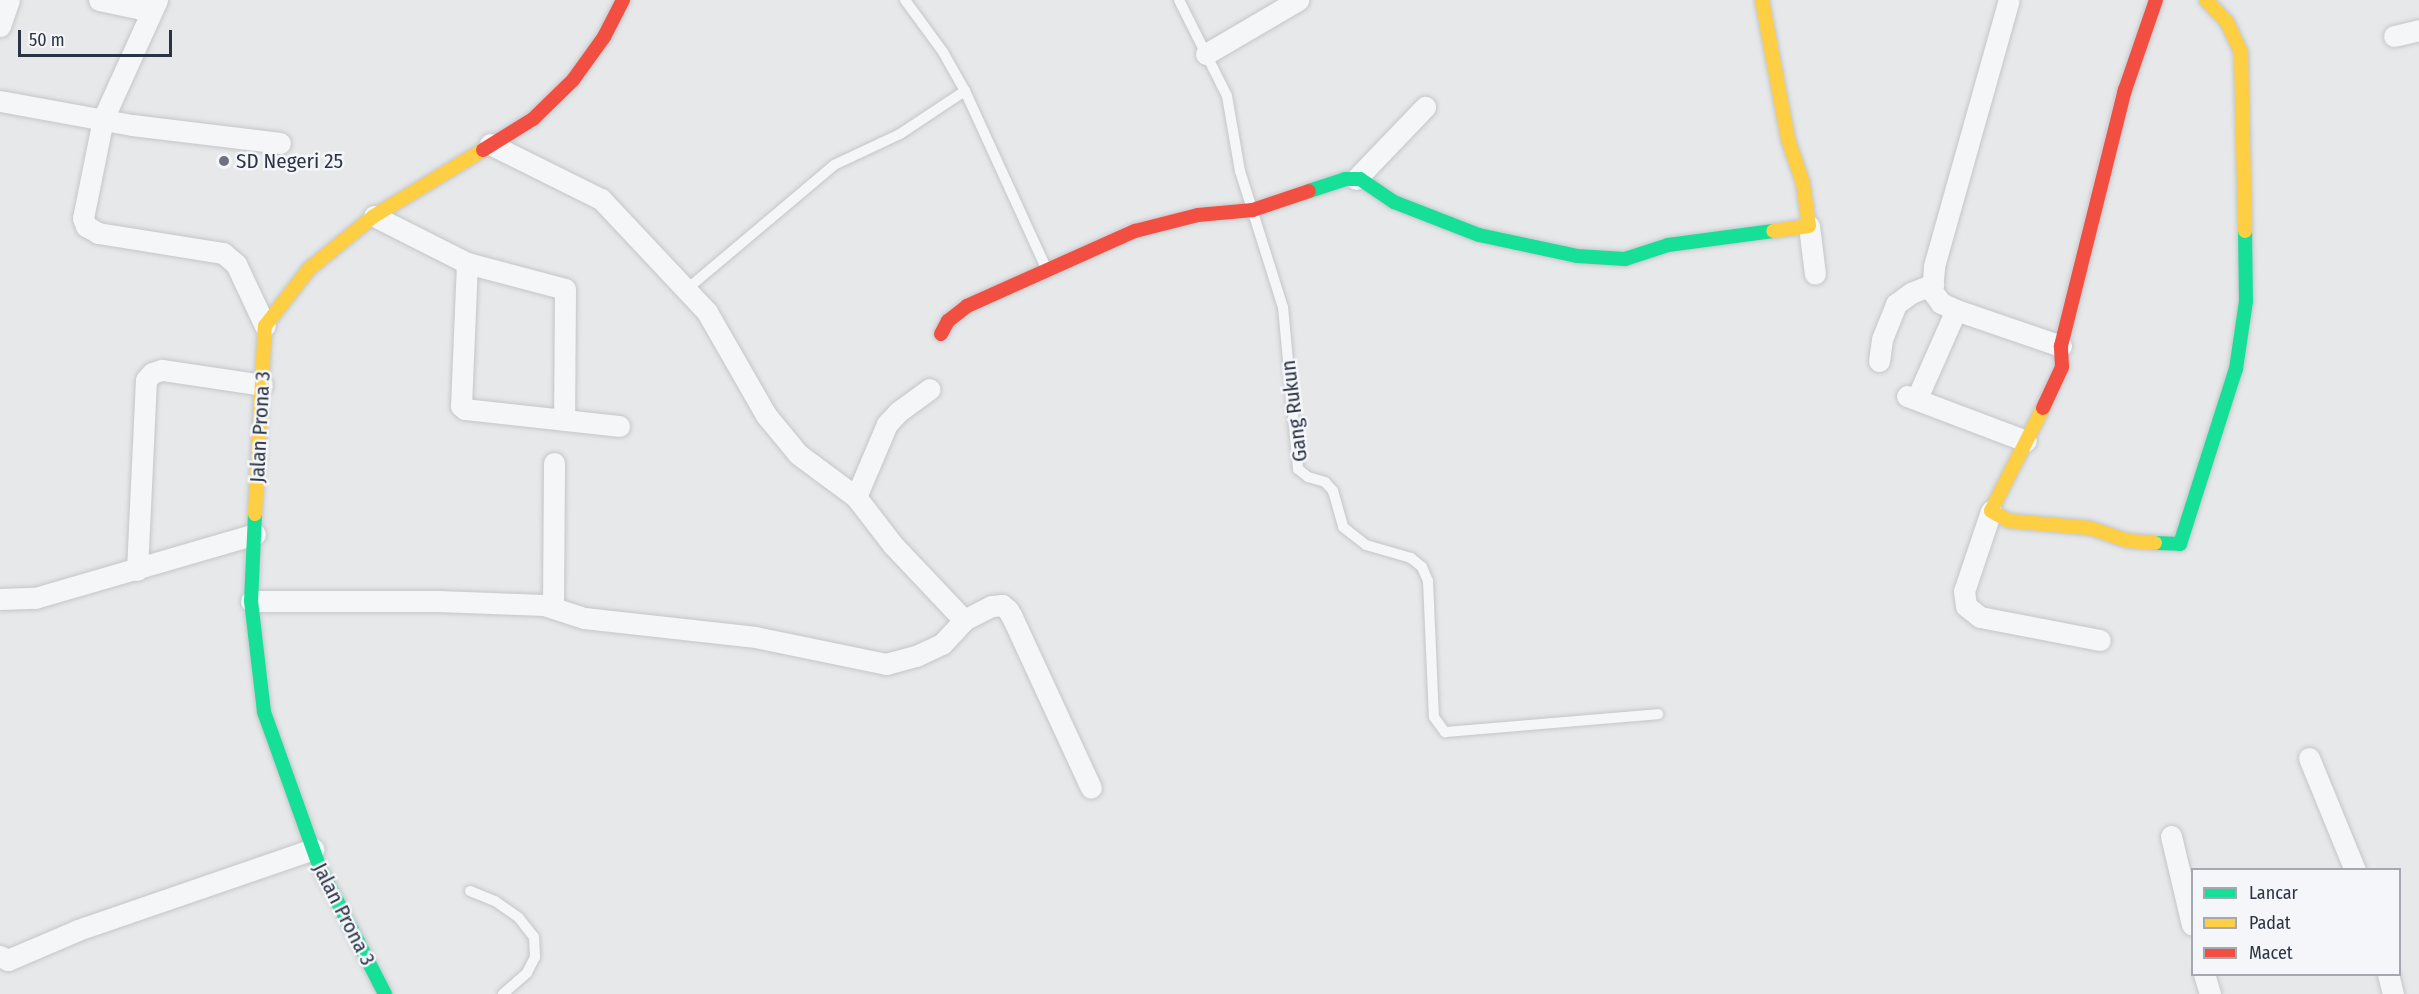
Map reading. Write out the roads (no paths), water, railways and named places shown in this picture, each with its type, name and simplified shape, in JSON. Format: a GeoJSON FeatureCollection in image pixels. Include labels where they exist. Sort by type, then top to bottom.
{"type":"FeatureCollection","features":[{"type":"Feature","properties":{"kind":"street"},"geometry":{"type":"LineString","coordinates":[[99,0],[154,6],[103,119],[83,218],[86,226],[98,233],[223,253],[236,264],[266,326],[309,268],[374,216],[533,119],[573,80],[604,37],[623,0]]}},
{"type":"Feature","properties":{"kind":"street"},"geometry":{"type":"LineString","coordinates":[[1206,54],[1298,0]]}},
{"type":"Feature","properties":{"kind":"street"},"geometry":{"type":"LineString","coordinates":[[1762,0],[1788,139],[1803,183],[1815,274]]}},
{"type":"Feature","properties":{"kind":"street"},"geometry":{"type":"LineString","coordinates":[[2009,0],[1934,266],[1932,291],[1941,303],[1956,310],[2061,346]]}},
{"type":"Feature","properties":{"kind":"street"},"geometry":{"type":"LineString","coordinates":[[2100,640],[1980,617],[1966,606],[1964,591],[1992,511],[2055,386],[2063,360],[2061,346],[2125,90],[2156,0]]}},
{"type":"Feature","properties":{"kind":"street"},"geometry":{"type":"LineString","coordinates":[[1992,511],[2009,521],[2090,528],[2128,541],[2180,544],[2236,369],[2241,348],[2246,301],[2244,90],[2241,52],[2227,22],[2206,0]]}},
{"type":"Feature","properties":{"kind":"street"},"geometry":{"type":"LineString","coordinates":[[2394,36],[2419,30]]}},
{"type":"Feature","properties":{"kind":"street"},"geometry":{"type":"LineString","coordinates":[[0,101],[103,119],[280,143]]}},
{"type":"Feature","properties":{"kind":"street"},"geometry":{"type":"LineString","coordinates":[[1356,179],[1425,107]]}},
{"type":"Feature","properties":{"kind":"street"},"geometry":{"type":"LineString","coordinates":[[490,144],[601,199],[707,312],[766,415],[798,454],[856,497],[893,545],[964,620]]}},
{"type":"Feature","properties":{"kind":"street"},"geometry":{"type":"LineString","coordinates":[[941,334],[948,321],[967,306],[1048,272],[1135,231],[1198,215],[1252,210],[1345,179],[1356,179],[1376,187],[1394,202],[1479,235],[1577,256],[1624,259],[1668,245],[1809,226]]}},
{"type":"Feature","properties":{"kind":"street"},"geometry":{"type":"LineString","coordinates":[[374,216],[467,263],[566,288],[564,420]]}},
{"type":"Feature","properties":{"kind":"street"},"geometry":{"type":"LineString","coordinates":[[467,263],[461,406],[465,409],[619,426]]}},
{"type":"Feature","properties":{"kind":"street"},"geometry":{"type":"LineString","coordinates":[[1879,361],[1885,329],[1896,304],[1911,292],[1933,284]]}},
{"type":"Feature","properties":{"kind":"street"},"geometry":{"type":"LineString","coordinates":[[1956,310],[1912,397],[2026,441]]}},
{"type":"Feature","properties":{"kind":"street","name":"Jalan Prona 3"},"geometry":{"type":"LineString","coordinates":[[266,326],[251,601],[264,712],[319,866],[385,994]]}},
{"type":"Feature","properties":{"kind":"street"},"geometry":{"type":"LineString","coordinates":[[137,570],[146,380],[152,373],[162,370],[262,385]]}},
{"type":"Feature","properties":{"kind":"street"},"geometry":{"type":"LineString","coordinates":[[856,497],[887,424],[898,412],[930,388]]}},
{"type":"Feature","properties":{"kind":"street"},"geometry":{"type":"LineString","coordinates":[[553,608],[554,463]]}},
{"type":"Feature","properties":{"kind":"street"},"geometry":{"type":"LineString","coordinates":[[0,599],[35,598],[255,534]]}},
{"type":"Feature","properties":{"kind":"street"},"geometry":{"type":"LineString","coordinates":[[251,601],[438,601],[544,605],[584,618],[754,637],[886,664],[916,656],[942,644],[964,620],[992,606],[1002,605],[1008,610],[1091,788]]}},
{"type":"Feature","properties":{"kind":"street"},"geometry":{"type":"LineString","coordinates":[[2309,758],[2354,868]]}},
{"type":"Feature","properties":{"kind":"street"},"geometry":{"type":"LineString","coordinates":[[2171,836],[2191,917]]}},
{"type":"Feature","properties":{"kind":"street"},"geometry":{"type":"LineString","coordinates":[[0,956],[8,960],[78,930],[313,849]]}},
{"type":"Feature","properties":{"kind":"street"},"geometry":{"type":"LineString","coordinates":[[2204,976],[2210,994]]}},
{"type":"Feature","properties":{"kind":"street"},"geometry":{"type":"LineString","coordinates":[[2388,976],[2393,994]]}},
{"type":"Feature","properties":{"kind":"lane"},"geometry":{"type":"LineString","coordinates":[[905,0],[943,52],[965,91],[1048,272]]}},
{"type":"Feature","properties":{"kind":"lane","name":"Gang Rukun"},"geometry":{"type":"LineString","coordinates":[[1179,0],[1227,96],[1240,171],[1283,307],[1298,469],[1308,477],[1325,482],[1333,490],[1343,527],[1366,545],[1411,558],[1422,567],[1428,581],[1434,717],[1445,732],[1658,714]]}},
{"type":"Feature","properties":{"kind":"lane"},"geometry":{"type":"LineString","coordinates":[[687,289],[834,165],[900,134],[965,91]]}},
{"type":"Feature","properties":{"kind":"lane"},"geometry":{"type":"LineString","coordinates":[[470,891],[495,901],[519,918],[534,937],[535,957],[527,973],[503,994]]}},
{"type":"Feature","properties":{"kind":"place","name":"SD Negeri 25"},"geometry":{"type":"Point","coordinates":[224,161]}}]}
